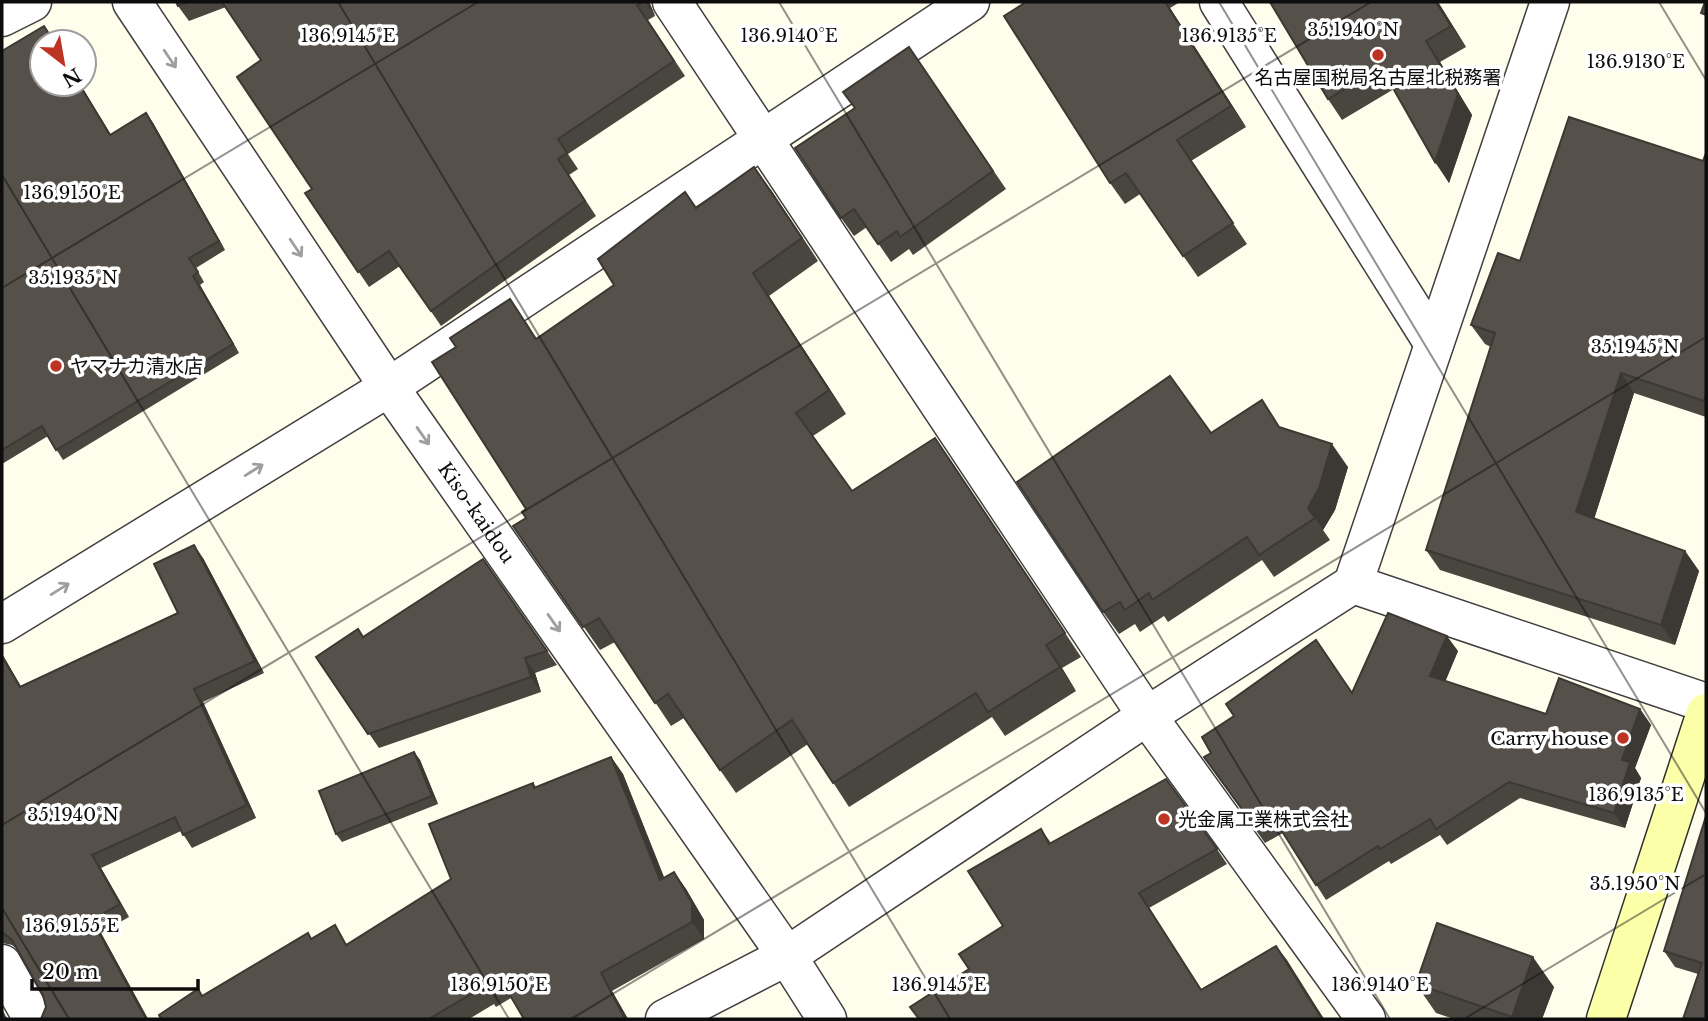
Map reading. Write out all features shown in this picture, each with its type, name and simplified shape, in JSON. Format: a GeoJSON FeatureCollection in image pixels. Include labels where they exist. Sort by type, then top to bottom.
{"type":"FeatureCollection","features":[{"type":"Feature","properties":{"kind":"street"},"geometry":{"type":"LineString","coordinates":[[2,17],[32,2]]}},
{"type":"Feature","properties":{"kind":"street","name":"Kiso-kaidou"},"geometry":{"type":"LineString","coordinates":[[132,2],[389,387],[786,956],[827,1019]]}},
{"type":"Feature","properties":{"kind":"street"},"geometry":{"type":"LineString","coordinates":[[672,2],[1147,716],[1366,1019]]}},
{"type":"Feature","properties":{"kind":"street"},"geometry":{"type":"LineString","coordinates":[[2,624],[389,387],[763,142],[970,2]]}},
{"type":"Feature","properties":{"kind":"street"},"geometry":{"type":"LineString","coordinates":[[1219,2],[1434,344]]}},
{"type":"Feature","properties":{"kind":"street"},"geometry":{"type":"LineString","coordinates":[[665,1019],[786,956],[1147,716],[1353,584],[1550,2]]}},
{"type":"Feature","properties":{"kind":"street"},"geometry":{"type":"LineString","coordinates":[[1353,584],[1706,704]]}},
{"type":"Feature","properties":{"kind":"street"},"geometry":{"type":"LineString","coordinates":[[1606,1019],[1706,713]]}},
{"type":"Feature","properties":{"kind":"street"},"geometry":{"type":"LineString","coordinates":[[2,964],[33,1019]]}},
{"type":"Feature","properties":{"kind":"building"},"geometry":{"type":"Polygon","coordinates":[[[222,2],[642,2],[637,5],[674,61],[558,139],[567,153],[558,159],[585,201],[431,311],[389,251],[358,272],[305,193],[312,189],[237,77],[261,60],[222,2]]]}},
{"type":"Feature","properties":{"kind":"building"},"geometry":{"type":"Polygon","coordinates":[[[1026,2],[1165,2],[1231,106],[1177,140],[1233,223],[1183,256],[1126,173],[1110,183],[1004,16],[1026,2]]]}},
{"type":"Feature","properties":{"kind":"building","name":"名古屋国税局名古屋北税務署"},"geometry":{"type":"Polygon","coordinates":[[[1270,2],[1436,2],[1451,26],[1426,41],[1458,94],[1435,162],[1381,67],[1328,99],[1270,2]]]}},
{"type":"Feature","properties":{"kind":"building"},"geometry":{"type":"Polygon","coordinates":[[[1706,2],[1706,15],[1701,13],[1706,2]]]}},
{"type":"Feature","properties":{"kind":"building"},"geometry":{"type":"Polygon","coordinates":[[[28,36],[28,98],[88,98],[110,135],[146,113],[219,241],[189,258],[198,272],[193,276],[233,344],[56,450],[42,426],[2,450],[2,51],[28,36]]]}},
{"type":"Feature","properties":{"kind":"building"},"geometry":{"type":"Polygon","coordinates":[[[909,47],[993,171],[900,237],[897,231],[878,244],[854,209],[841,218],[795,148],[855,108],[843,92],[909,47]]]}},
{"type":"Feature","properties":{"kind":"building"},"geometry":{"type":"Polygon","coordinates":[[[1569,117],[1703,161],[1706,153],[1704,401],[1621,373],[1576,512],[1685,551],[1661,625],[1426,550],[1495,333],[1471,325],[1498,253],[1520,261],[1569,117]]]}},
{"type":"Feature","properties":{"kind":"building"},"geometry":{"type":"Polygon","coordinates":[[[754,167],[802,238],[753,273],[829,390],[796,413],[852,491],[935,438],[1065,633],[1046,645],[1060,667],[988,712],[976,693],[833,783],[792,720],[720,770],[668,694],[655,703],[599,618],[583,627],[513,526],[526,518],[522,512],[526,509],[432,362],[456,347],[450,338],[510,299],[536,339],[614,285],[598,259],[685,192],[696,208],[754,167]]]}},
{"type":"Feature","properties":{"kind":"building"},"geometry":{"type":"Polygon","coordinates":[[[1170,376],[1211,433],[1262,400],[1279,427],[1332,444],[1319,488],[1308,508],[1315,518],[1259,555],[1247,537],[1152,600],[1149,593],[1125,610],[1120,602],[1103,612],[1017,482],[1170,376]]]}},
{"type":"Feature","properties":{"kind":"building"},"geometry":{"type":"Polygon","coordinates":[[[194,545],[255,661],[194,689],[247,805],[183,835],[175,817],[92,855],[120,904],[92,920],[146,1019],[41,1019],[46,1007],[43,995],[12,940],[2,932],[2,656],[20,687],[178,613],[154,564],[194,545]]]}},
{"type":"Feature","properties":{"kind":"building"},"geometry":{"type":"Polygon","coordinates":[[[483,559],[547,651],[525,658],[531,677],[368,734],[316,657],[358,629],[363,637],[483,559]]]}},
{"type":"Feature","properties":{"kind":"building"},"geometry":{"type":"Polygon","coordinates":[[[1388,613],[1447,636],[1430,676],[1546,714],[1559,678],[1640,709],[1622,760],[1630,762],[1614,813],[1509,782],[1436,829],[1430,819],[1380,849],[1378,846],[1316,885],[1273,817],[1255,827],[1204,757],[1211,753],[1202,737],[1234,716],[1226,704],[1316,640],[1352,693],[1388,613]]]}},
{"type":"Feature","properties":{"kind":"building"},"geometry":{"type":"Polygon","coordinates":[[[414,752],[432,796],[336,834],[319,791],[414,752]]]}},
{"type":"Feature","properties":{"kind":"building"},"geometry":{"type":"Polygon","coordinates":[[[611,757],[660,880],[674,872],[692,903],[692,922],[601,973],[625,1019],[524,1019],[501,980],[484,990],[483,987],[429,1019],[161,1019],[159,1015],[198,989],[202,996],[308,933],[311,939],[335,925],[346,945],[451,879],[429,824],[533,783],[534,788],[611,757]]]}},
{"type":"Feature","properties":{"kind":"building"},"geometry":{"type":"Polygon","coordinates":[[[1166,779],[1217,849],[1139,893],[1201,990],[1276,946],[1322,1019],[919,1019],[910,1007],[969,969],[959,954],[1003,926],[968,871],[1041,829],[1049,844],[1166,779]]]}},
{"type":"Feature","properties":{"kind":"building"},"geometry":{"type":"Polygon","coordinates":[[[1706,816],[1706,1019],[1683,1019],[1702,963],[1664,951],[1706,816]]]}},
{"type":"Feature","properties":{"kind":"building"},"geometry":{"type":"Polygon","coordinates":[[[1437,923],[1533,957],[1512,1017],[1416,984],[1437,923]]]}},
{"type":"Feature","properties":{"kind":"place","name":"名古屋国税局名古屋北税務署"},"geometry":{"type":"Point","coordinates":[1378,55]}},
{"type":"Feature","properties":{"kind":"place","name":"ヤマナカ清水店"},"geometry":{"type":"Point","coordinates":[56,366]}},
{"type":"Feature","properties":{"kind":"place","name":"Carry house"},"geometry":{"type":"Point","coordinates":[1623,738]}},
{"type":"Feature","properties":{"kind":"place","name":"光金属工業株式会社"},"geometry":{"type":"Point","coordinates":[1164,819]}}]}
